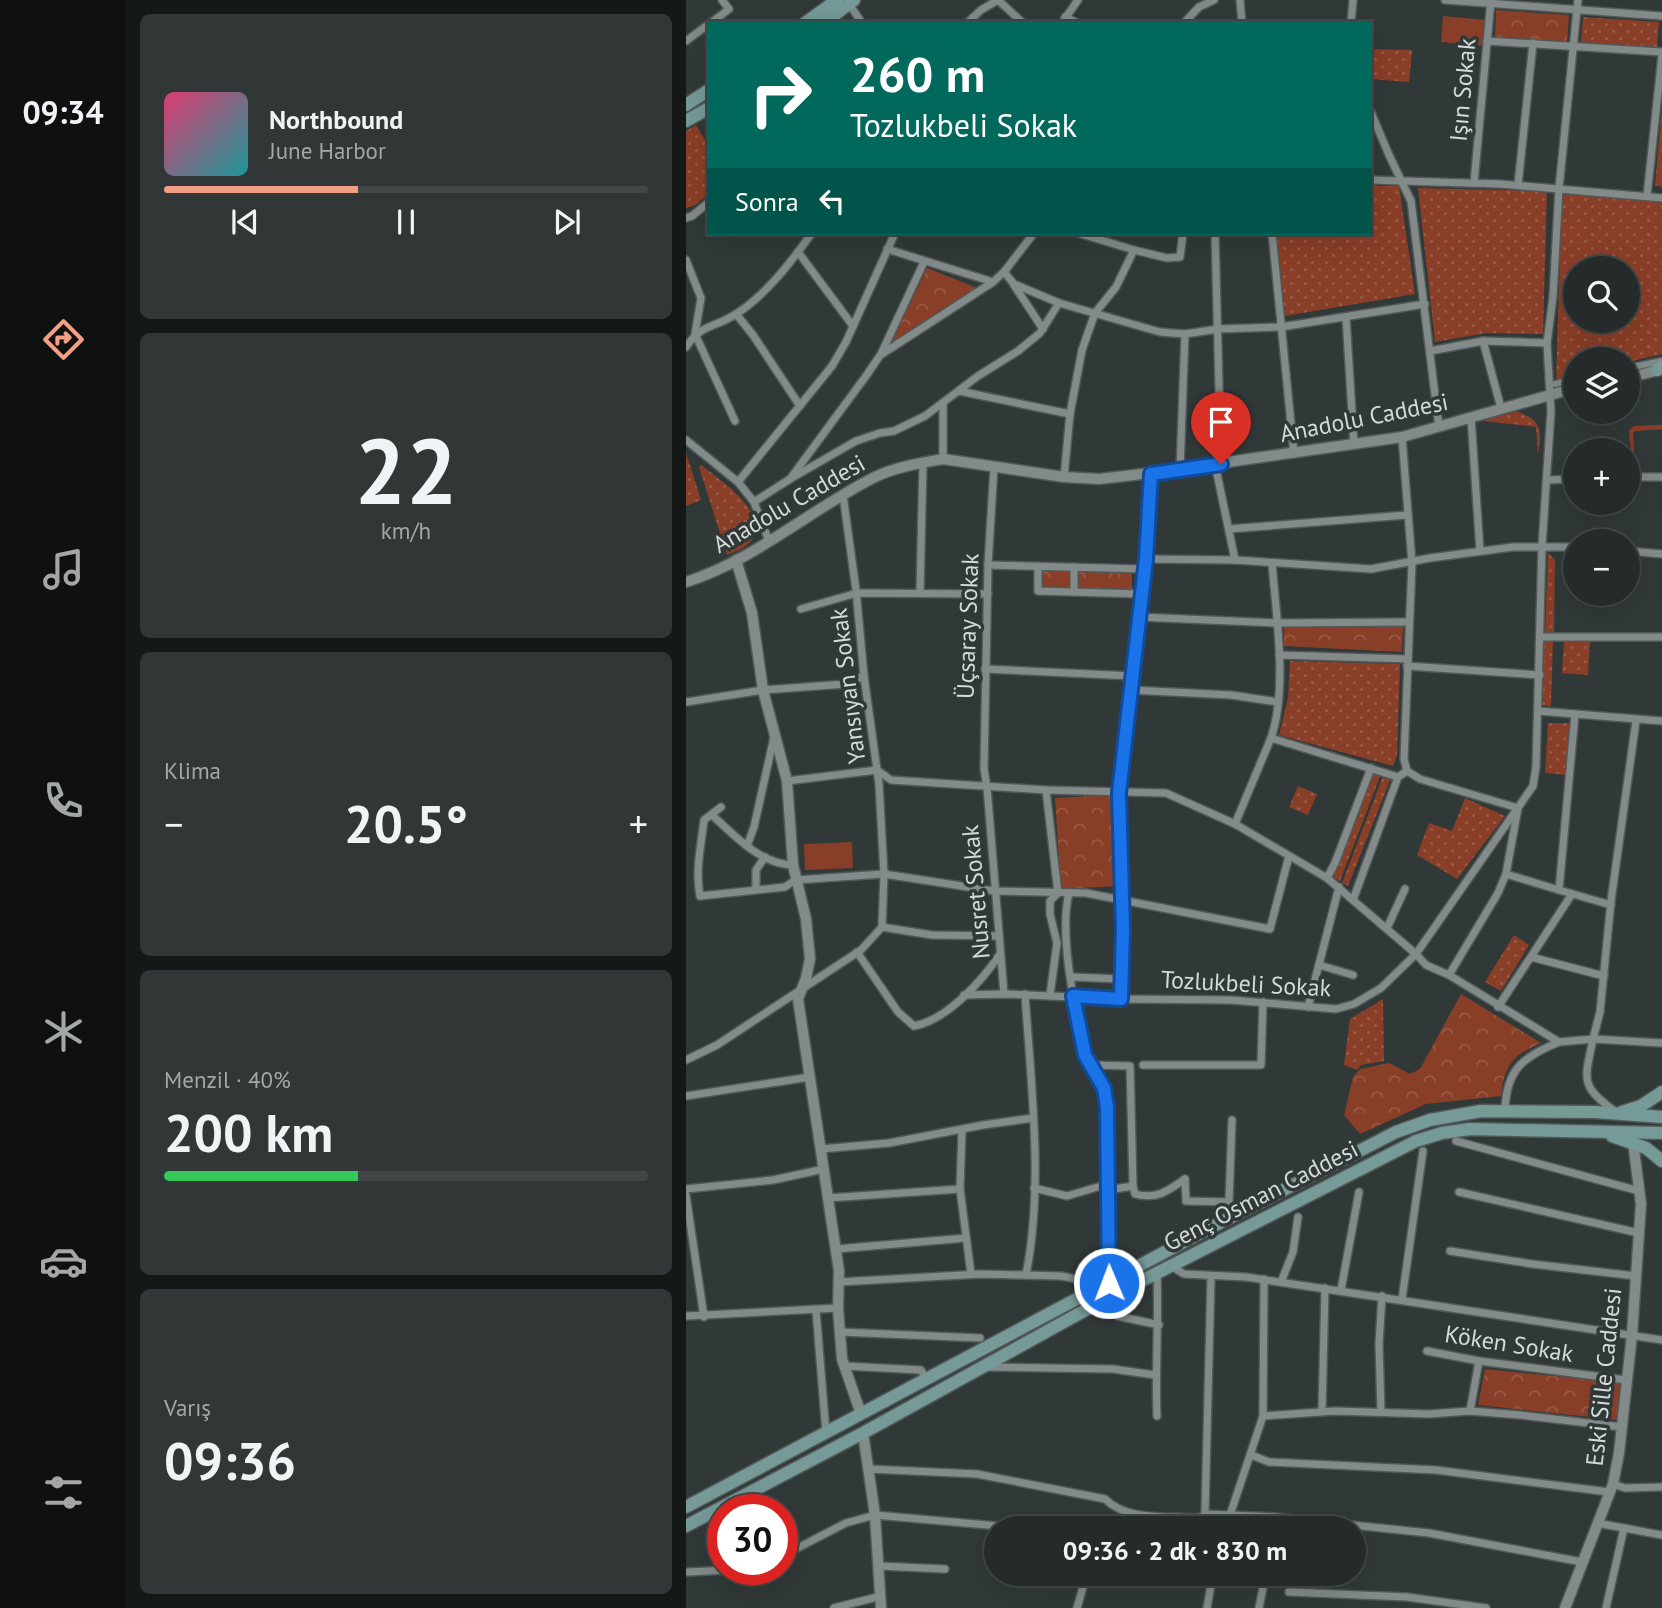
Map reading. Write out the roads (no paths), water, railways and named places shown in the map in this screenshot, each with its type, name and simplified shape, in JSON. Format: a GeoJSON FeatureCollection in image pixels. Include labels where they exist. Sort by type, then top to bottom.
{"type":"FeatureCollection","features":[{"type":"Feature","properties":{"kind":"main road"},"geometry":{"type":"LineString","coordinates":[[809,21],[847,1]]}},
{"type":"Feature","properties":{"kind":"main road"},"geometry":{"type":"LineString","coordinates":[[826,21],[847,1]]}},
{"type":"Feature","properties":{"kind":"main road"},"geometry":{"type":"LineString","coordinates":[[686,105],[707,91]]}},
{"type":"Feature","properties":{"kind":"main road"},"geometry":{"type":"LineString","coordinates":[[686,121],[707,109]]}},
{"type":"Feature","properties":{"kind":"main road"},"geometry":{"type":"LineString","coordinates":[[1618,1114],[1641,1106],[1662,1092]]}},
{"type":"Feature","properties":{"kind":"main road","name":"Genç Osman Caddesi"},"geometry":{"type":"LineString","coordinates":[[687,1506],[1396,1132],[1430,1119],[1457,1113],[1505,1111],[1662,1117]]}},
{"type":"Feature","properties":{"kind":"main road","name":"Genç Osman Caddesi"},"geometry":{"type":"LineString","coordinates":[[686,1526],[985,1367],[1100,1302],[1416,1141],[1442,1133],[1470,1129],[1662,1133]]}},
{"type":"Feature","properties":{"kind":"main road"},"geometry":{"type":"LineString","coordinates":[[1595,1132],[1633,1142],[1646,1148],[1662,1161]]}},
{"type":"Feature","properties":{"kind":"street"},"geometry":{"type":"LineString","coordinates":[[713,21],[729,9],[722,0]]}},
{"type":"Feature","properties":{"kind":"street"},"geometry":{"type":"LineString","coordinates":[[969,21],[998,0],[1021,21]]}},
{"type":"Feature","properties":{"kind":"street"},"geometry":{"type":"LineString","coordinates":[[1063,20],[1078,0]]}},
{"type":"Feature","properties":{"kind":"street"},"geometry":{"type":"LineString","coordinates":[[1186,21],[1199,6],[1214,0]]}},
{"type":"Feature","properties":{"kind":"street"},"geometry":{"type":"LineString","coordinates":[[1240,0],[1242,21]]}},
{"type":"Feature","properties":{"kind":"street"},"geometry":{"type":"LineString","coordinates":[[1351,21],[1353,0]]}},
{"type":"Feature","properties":{"kind":"street"},"geometry":{"type":"LineString","coordinates":[[1445,0],[1662,16]]}},
{"type":"Feature","properties":{"kind":"street"},"geometry":{"type":"LineString","coordinates":[[1449,975],[1498,893],[1506,874],[1518,808],[1533,786],[1536,767],[1542,546],[1551,411],[1547,343],[1578,0]]}},
{"type":"Feature","properties":{"kind":"street"},"geometry":{"type":"LineString","coordinates":[[847,1],[861,21]]}},
{"type":"Feature","properties":{"kind":"street","name":"Işın Sokak"},"geometry":{"type":"LineString","coordinates":[[1474,183],[1491,2]]}},
{"type":"Feature","properties":{"kind":"street"},"geometry":{"type":"LineString","coordinates":[[686,41],[707,25]]}},
{"type":"Feature","properties":{"kind":"street"},"geometry":{"type":"LineString","coordinates":[[1487,41],[1662,54],[1647,196]]}},
{"type":"Feature","properties":{"kind":"street"},"geometry":{"type":"LineString","coordinates":[[1518,185],[1534,43]]}},
{"type":"Feature","properties":{"kind":"street"},"geometry":{"type":"LineString","coordinates":[[1372,114],[1411,201],[1439,427]]}},
{"type":"Feature","properties":{"kind":"street"},"geometry":{"type":"LineString","coordinates":[[1372,180],[1518,185],[1662,198]]}},
{"type":"Feature","properties":{"kind":"street"},"geometry":{"type":"LineString","coordinates":[[686,218],[707,204]]}},
{"type":"Feature","properties":{"kind":"street"},"geometry":{"type":"LineString","coordinates":[[695,334],[736,314],[767,287],[811,235]]}},
{"type":"Feature","properties":{"kind":"street"},"geometry":{"type":"LineString","coordinates":[[738,482],[832,366],[894,235]]}},
{"type":"Feature","properties":{"kind":"street"},"geometry":{"type":"LineString","coordinates":[[881,354],[993,282],[1032,235]]}},
{"type":"Feature","properties":{"kind":"street"},"geometry":{"type":"LineString","coordinates":[[1085,235],[1167,257],[1180,257],[1184,235]]}},
{"type":"Feature","properties":{"kind":"street"},"geometry":{"type":"LineString","coordinates":[[1215,235],[1219,330],[1218,464],[1235,560]]}},
{"type":"Feature","properties":{"kind":"street"},"geometry":{"type":"LineString","coordinates":[[1272,235],[1294,454]]}},
{"type":"Feature","properties":{"kind":"street"},"geometry":{"type":"LineString","coordinates":[[887,250],[993,282]]}},
{"type":"Feature","properties":{"kind":"street"},"geometry":{"type":"LineString","coordinates":[[1064,477],[1070,414],[1082,350],[1096,313],[1116,287],[1134,250]]}},
{"type":"Feature","properties":{"kind":"street"},"geometry":{"type":"LineString","coordinates":[[798,252],[853,326]]}},
{"type":"Feature","properties":{"kind":"street"},"geometry":{"type":"LineString","coordinates":[[686,260],[701,298],[695,334],[686,347]]}},
{"type":"Feature","properties":{"kind":"street"},"geometry":{"type":"LineString","coordinates":[[790,479],[881,354],[924,262]]}},
{"type":"Feature","properties":{"kind":"street"},"geometry":{"type":"LineString","coordinates":[[1004,272],[1043,329]]}},
{"type":"Feature","properties":{"kind":"street"},"geometry":{"type":"LineString","coordinates":[[1014,284],[1059,303],[1160,332],[1185,334],[1281,327],[1425,304]]}},
{"type":"Feature","properties":{"kind":"street"},"geometry":{"type":"LineString","coordinates":[[754,502],[856,441],[894,431],[925,416],[978,376],[1018,351],[1043,329],[1059,303]]}},
{"type":"Feature","properties":{"kind":"street"},"geometry":{"type":"LineString","coordinates":[[736,314],[800,406]]}},
{"type":"Feature","properties":{"kind":"street"},"geometry":{"type":"LineString","coordinates":[[1346,317],[1354,445]]}},
{"type":"Feature","properties":{"kind":"street"},"geometry":{"type":"LineString","coordinates":[[695,334],[735,421]]}},
{"type":"Feature","properties":{"kind":"street"},"geometry":{"type":"LineString","coordinates":[[1180,469],[1185,334]]}},
{"type":"Feature","properties":{"kind":"street"},"geometry":{"type":"LineString","coordinates":[[1430,351],[1483,341],[1547,343]]}},
{"type":"Feature","properties":{"kind":"street"},"geometry":{"type":"LineString","coordinates":[[1483,341],[1501,408]]}},
{"type":"Feature","properties":{"kind":"street"},"geometry":{"type":"LineString","coordinates":[[1640,370],[1659,372]]}},
{"type":"Feature","properties":{"kind":"street"},"geometry":{"type":"LineString","coordinates":[[1640,376],[1659,372]]}},
{"type":"Feature","properties":{"kind":"street"},"geometry":{"type":"LineString","coordinates":[[1555,384],[1563,382]]}},
{"type":"Feature","properties":{"kind":"street"},"geometry":{"type":"LineString","coordinates":[[959,391],[1070,414]]}},
{"type":"Feature","properties":{"kind":"street","name":"Anadolu Caddesi"},"geometry":{"type":"LineString","coordinates":[[686,582],[736,560],[877,476],[923,462],[943,459],[1064,477],[1099,479],[1151,474],[1402,437],[1563,391]]}},
{"type":"Feature","properties":{"kind":"street"},"geometry":{"type":"LineString","coordinates":[[943,404],[943,459]]}},
{"type":"Feature","properties":{"kind":"street"},"geometry":{"type":"LineString","coordinates":[[1471,417],[1480,551]]}},
{"type":"Feature","properties":{"kind":"street"},"geometry":{"type":"LineString","coordinates":[[1402,437],[1412,563],[1404,759],[1407,771],[1420,779],[1518,808]]}},
{"type":"Feature","properties":{"kind":"street"},"geometry":{"type":"LineString","coordinates":[[686,440],[738,482],[754,502],[769,541]]}},
{"type":"Feature","properties":{"kind":"street"},"geometry":{"type":"LineString","coordinates":[[920,592],[923,462]]}},
{"type":"Feature","properties":{"kind":"street","name":"Üçsaray Sokak"},"geometry":{"type":"LineString","coordinates":[[987,787],[984,769],[985,669],[994,467]]}},
{"type":"Feature","properties":{"kind":"street"},"geometry":{"type":"LineString","coordinates":[[1121,999],[1119,793],[1146,559],[1151,474]]}},
{"type":"Feature","properties":{"kind":"street"},"geometry":{"type":"LineString","coordinates":[[1640,477],[1662,477]]}},
{"type":"Feature","properties":{"kind":"street"},"geometry":{"type":"LineString","coordinates":[[1547,480],[1563,479]]}},
{"type":"Feature","properties":{"kind":"street","name":"Yansıyan Sokak"},"geometry":{"type":"LineString","coordinates":[[843,495],[877,770],[884,874],[883,927]]}},
{"type":"Feature","properties":{"kind":"street"},"geometry":{"type":"LineString","coordinates":[[1229,529],[1407,515]]}},
{"type":"Feature","properties":{"kind":"street"},"geometry":{"type":"LineString","coordinates":[[1146,559],[1235,560],[1371,569],[1480,551],[1563,547]]}},
{"type":"Feature","properties":{"kind":"street"},"geometry":{"type":"LineString","coordinates":[[1640,552],[1662,554]]}},
{"type":"Feature","properties":{"kind":"street"},"geometry":{"type":"LineString","coordinates":[[736,560],[752,613],[763,690],[787,780],[793,865],[806,919],[810,959],[798,999],[836,1249],[844,1366],[861,1414]]}},
{"type":"Feature","properties":{"kind":"street"},"geometry":{"type":"LineString","coordinates":[[1235,824],[1277,722],[1279,655],[1272,563]]}},
{"type":"Feature","properties":{"kind":"street"},"geometry":{"type":"LineString","coordinates":[[988,565],[1144,569]]}},
{"type":"Feature","properties":{"kind":"street"},"geometry":{"type":"LineString","coordinates":[[1038,566],[1038,591],[1142,594]]}},
{"type":"Feature","properties":{"kind":"street"},"geometry":{"type":"LineString","coordinates":[[1074,567],[1074,592]]}},
{"type":"Feature","properties":{"kind":"street"},"geometry":{"type":"LineString","coordinates":[[801,609],[857,593],[988,594]]}},
{"type":"Feature","properties":{"kind":"street"},"geometry":{"type":"LineString","coordinates":[[1139,617],[1277,623],[1409,622]]}},
{"type":"Feature","properties":{"kind":"street"},"geometry":{"type":"LineString","coordinates":[[1540,636],[1662,638]]}},
{"type":"Feature","properties":{"kind":"street"},"geometry":{"type":"LineString","coordinates":[[1279,655],[1540,675]]}},
{"type":"Feature","properties":{"kind":"street"},"geometry":{"type":"LineString","coordinates":[[985,669],[1133,676]]}},
{"type":"Feature","properties":{"kind":"street"},"geometry":{"type":"LineString","coordinates":[[686,702],[763,690],[846,684],[864,676]]}},
{"type":"Feature","properties":{"kind":"street"},"geometry":{"type":"LineString","coordinates":[[1131,690],[1231,695],[1278,702]]}},
{"type":"Feature","properties":{"kind":"street"},"geometry":{"type":"LineString","coordinates":[[1538,712],[1662,722]]}},
{"type":"Feature","properties":{"kind":"street"},"geometry":{"type":"LineString","coordinates":[[1559,890],[1575,714]]}},
{"type":"Feature","properties":{"kind":"street"},"geometry":{"type":"LineString","coordinates":[[1618,1114],[1588,1088],[1586,1076],[1600,1012],[1611,905],[1636,720]]}},
{"type":"Feature","properties":{"kind":"street"},"geometry":{"type":"LineString","coordinates":[[747,846],[774,736]]}},
{"type":"Feature","properties":{"kind":"street"},"geometry":{"type":"LineString","coordinates":[[1271,738],[1398,777]]}},
{"type":"Feature","properties":{"kind":"street"},"geometry":{"type":"LineString","coordinates":[[1326,878],[1335,863],[1371,768]]}},
{"type":"Feature","properties":{"kind":"street"},"geometry":{"type":"LineString","coordinates":[[787,780],[877,770],[891,780],[1046,790],[1166,793],[1235,824],[1326,878],[1387,928],[1426,965],[1449,975],[1559,1042]]}},
{"type":"Feature","properties":{"kind":"street"},"geometry":{"type":"LineString","coordinates":[[1353,900],[1398,777],[1407,771]]}},
{"type":"Feature","properties":{"kind":"street","name":"Nusret Sokak"},"geometry":{"type":"LineString","coordinates":[[987,787],[1004,994]]}},
{"type":"Feature","properties":{"kind":"street"},"geometry":{"type":"LineString","coordinates":[[1046,790],[1058,893]]}},
{"type":"Feature","properties":{"kind":"street"},"geometry":{"type":"LineString","coordinates":[[720,807],[704,820],[699,854],[698,884],[701,896],[785,887],[795,880],[884,874],[994,891],[1069,893],[1122,899],[1270,929],[1289,856]]}},
{"type":"Feature","properties":{"kind":"street","name":"Tozlukbeli Sokak"},"geometry":{"type":"LineString","coordinates":[[964,995],[1025,994],[1263,1002],[1336,1009],[1354,1004],[1381,988],[1416,954],[1518,808]]}},
{"type":"Feature","properties":{"kind":"street"},"geometry":{"type":"LineString","coordinates":[[712,815],[747,846],[779,865],[793,865]]}},
{"type":"Feature","properties":{"kind":"street"},"geometry":{"type":"LineString","coordinates":[[756,890],[756,870],[765,857]]}},
{"type":"Feature","properties":{"kind":"street"},"geometry":{"type":"LineString","coordinates":[[1506,874],[1611,905]]}},
{"type":"Feature","properties":{"kind":"street"},"geometry":{"type":"LineString","coordinates":[[1308,1007],[1339,887]]}},
{"type":"Feature","properties":{"kind":"street"},"geometry":{"type":"LineString","coordinates":[[1387,928],[1405,889]]}},
{"type":"Feature","properties":{"kind":"street"},"geometry":{"type":"LineString","coordinates":[[1050,995],[1057,943],[1050,914],[1050,901],[1058,893]]}},
{"type":"Feature","properties":{"kind":"street"},"geometry":{"type":"LineString","coordinates":[[838,1282],[971,1274],[1061,1276],[1107,1284],[1107,1107],[1104,1088],[1090,1065],[1081,1042],[1071,977],[1066,908],[1069,893]]}},
{"type":"Feature","properties":{"kind":"street"},"geometry":{"type":"LineString","coordinates":[[1499,1007],[1572,894]]}},
{"type":"Feature","properties":{"kind":"street"},"geometry":{"type":"LineString","coordinates":[[686,1060],[717,1045],[858,952],[883,927],[932,935],[999,936]]}},
{"type":"Feature","properties":{"kind":"street"},"geometry":{"type":"LineString","coordinates":[[858,952],[898,1012],[914,1026],[923,1024],[981,981],[1000,954]]}},
{"type":"Feature","properties":{"kind":"street"},"geometry":{"type":"LineString","coordinates":[[1531,957],[1604,976]]}},
{"type":"Feature","properties":{"kind":"street"},"geometry":{"type":"LineString","coordinates":[[1320,965],[1353,975]]}},
{"type":"Feature","properties":{"kind":"street"},"geometry":{"type":"LineString","coordinates":[[1071,977],[1122,979]]}},
{"type":"Feature","properties":{"kind":"street"},"geometry":{"type":"LineString","coordinates":[[1025,994],[1033,1118],[1034,1188],[1030,1255],[1026,1275]]}},
{"type":"Feature","properties":{"kind":"street"},"geometry":{"type":"LineString","coordinates":[[1143,1065],[1261,1065],[1263,1002]]}},
{"type":"Feature","properties":{"kind":"street"},"geometry":{"type":"LineString","coordinates":[[1505,1111],[1507,1085],[1515,1070],[1532,1053],[1559,1042],[1592,1040],[1662,1043]]}},
{"type":"Feature","properties":{"kind":"street"},"geometry":{"type":"LineString","coordinates":[[1090,1065],[1130,1066],[1135,1194],[1144,1197],[1163,1195],[1185,1179],[1186,1201],[1229,1202],[1231,1120]]}},
{"type":"Feature","properties":{"kind":"street"},"geometry":{"type":"LineString","coordinates":[[686,1096],[810,1077]]}},
{"type":"Feature","properties":{"kind":"street"},"geometry":{"type":"LineString","coordinates":[[821,1149],[889,1143],[1033,1118]]}},
{"type":"Feature","properties":{"kind":"street"},"geometry":{"type":"LineString","coordinates":[[962,1130],[960,1189],[971,1274]]}},
{"type":"Feature","properties":{"kind":"street"},"geometry":{"type":"LineString","coordinates":[[1456,1141],[1639,1191]]}},
{"type":"Feature","properties":{"kind":"street","name":"Eski Sille Caddesi"},"geometry":{"type":"LineString","coordinates":[[1565,1608],[1611,1488],[1622,1427],[1633,1335],[1641,1204],[1633,1142]]}},
{"type":"Feature","properties":{"kind":"street"},"geometry":{"type":"LineString","coordinates":[[1402,1299],[1423,1151]]}},
{"type":"Feature","properties":{"kind":"street"},"geometry":{"type":"LineString","coordinates":[[686,1189],[773,1180],[824,1169]]}},
{"type":"Feature","properties":{"kind":"street"},"geometry":{"type":"LineString","coordinates":[[1034,1188],[1068,1196],[1108,1187],[1133,1186]]}},
{"type":"Feature","properties":{"kind":"street"},"geometry":{"type":"LineString","coordinates":[[828,1198],[960,1189]]}},
{"type":"Feature","properties":{"kind":"street"},"geometry":{"type":"LineString","coordinates":[[1341,1290],[1359,1192]]}},
{"type":"Feature","properties":{"kind":"street"},"geometry":{"type":"LineString","coordinates":[[1459,1192],[1639,1233]]}},
{"type":"Feature","properties":{"kind":"street"},"geometry":{"type":"LineString","coordinates":[[686,1195],[704,1317]]}},
{"type":"Feature","properties":{"kind":"street"},"geometry":{"type":"LineString","coordinates":[[1281,1282],[1293,1252],[1298,1217]]}},
{"type":"Feature","properties":{"kind":"street"},"geometry":{"type":"LineString","coordinates":[[836,1249],[966,1238]]}},
{"type":"Feature","properties":{"kind":"street"},"geometry":{"type":"LineString","coordinates":[[1450,1251],[1636,1276]]}},
{"type":"Feature","properties":{"kind":"street"},"geometry":{"type":"LineString","coordinates":[[1171,1266],[1184,1275],[1264,1279],[1662,1340]]}},
{"type":"Feature","properties":{"kind":"street"},"geometry":{"type":"LineString","coordinates":[[1157,1273],[1157,1416]]}},
{"type":"Feature","properties":{"kind":"street"},"geometry":{"type":"LineString","coordinates":[[1205,1514],[1211,1276]]}},
{"type":"Feature","properties":{"kind":"street"},"geometry":{"type":"LineString","coordinates":[[1227,1515],[1264,1416],[1264,1279]]}},
{"type":"Feature","properties":{"kind":"street"},"geometry":{"type":"LineString","coordinates":[[1322,1411],[1325,1288]]}},
{"type":"Feature","properties":{"kind":"street"},"geometry":{"type":"LineString","coordinates":[[1381,1412],[1378,1344],[1382,1296]]}},
{"type":"Feature","properties":{"kind":"street"},"geometry":{"type":"LineString","coordinates":[[1100,1302],[1117,1316],[1159,1325]]}},
{"type":"Feature","properties":{"kind":"street"},"geometry":{"type":"LineString","coordinates":[[686,1316],[838,1308]]}},
{"type":"Feature","properties":{"kind":"street"},"geometry":{"type":"LineString","coordinates":[[816,1310],[825,1433]]}},
{"type":"Feature","properties":{"kind":"street"},"geometry":{"type":"LineString","coordinates":[[840,1332],[980,1338]]}},
{"type":"Feature","properties":{"kind":"street","name":"Köken Sokak"},"geometry":{"type":"LineString","coordinates":[[1427,1351],[1479,1361],[1626,1380]]}},
{"type":"Feature","properties":{"kind":"street"},"geometry":{"type":"LineString","coordinates":[[1470,1411],[1479,1361]]}},
{"type":"Feature","properties":{"kind":"street"},"geometry":{"type":"LineString","coordinates":[[844,1366],[921,1370],[926,1379]]}},
{"type":"Feature","properties":{"kind":"street"},"geometry":{"type":"LineString","coordinates":[[985,1367],[1113,1369],[1155,1375]]}},
{"type":"Feature","properties":{"kind":"street"},"geometry":{"type":"LineString","coordinates":[[1264,1416],[1322,1411],[1470,1411],[1622,1427]]}},
{"type":"Feature","properties":{"kind":"street"},"geometry":{"type":"LineString","coordinates":[[834,1608],[881,1602],[875,1515],[863,1433]]}},
{"type":"Feature","properties":{"kind":"street"},"geometry":{"type":"LineString","coordinates":[[1251,1455],[1269,1462],[1436,1470],[1611,1488],[1662,1488]]}},
{"type":"Feature","properties":{"kind":"street"},"geometry":{"type":"LineString","coordinates":[[869,1469],[977,1474],[1104,1499],[1115,1509],[1129,1514],[1196,1518],[1205,1514],[1251,1516]]}},
{"type":"Feature","properties":{"kind":"street"},"geometry":{"type":"LineString","coordinates":[[798,1548],[846,1522],[875,1515],[984,1525]]}},
{"type":"Feature","properties":{"kind":"street"},"geometry":{"type":"LineString","coordinates":[[1597,1523],[1662,1535]]}},
{"type":"Feature","properties":{"kind":"street"},"geometry":{"type":"LineString","coordinates":[[1366,1526],[1429,1533],[1582,1562]]}},
{"type":"Feature","properties":{"kind":"street"},"geometry":{"type":"LineString","coordinates":[[1606,1608],[1624,1528]]}},
{"type":"Feature","properties":{"kind":"street"},"geometry":{"type":"LineString","coordinates":[[879,1566],[945,1569]]}},
{"type":"Feature","properties":{"kind":"street"},"geometry":{"type":"LineString","coordinates":[[688,1572],[707,1571]]}},
{"type":"Feature","properties":{"kind":"street"},"geometry":{"type":"LineString","coordinates":[[1077,1608],[1083,1586]]}},
{"type":"Feature","properties":{"kind":"street"},"geometry":{"type":"LineString","coordinates":[[1206,1608],[1210,1586]]}},
{"type":"Feature","properties":{"kind":"street"},"geometry":{"type":"LineString","coordinates":[[1259,1608],[1263,1586]]}},
{"type":"Feature","properties":{"kind":"street"},"geometry":{"type":"LineString","coordinates":[[1289,1592],[1407,1597],[1486,1608]]}}]}
